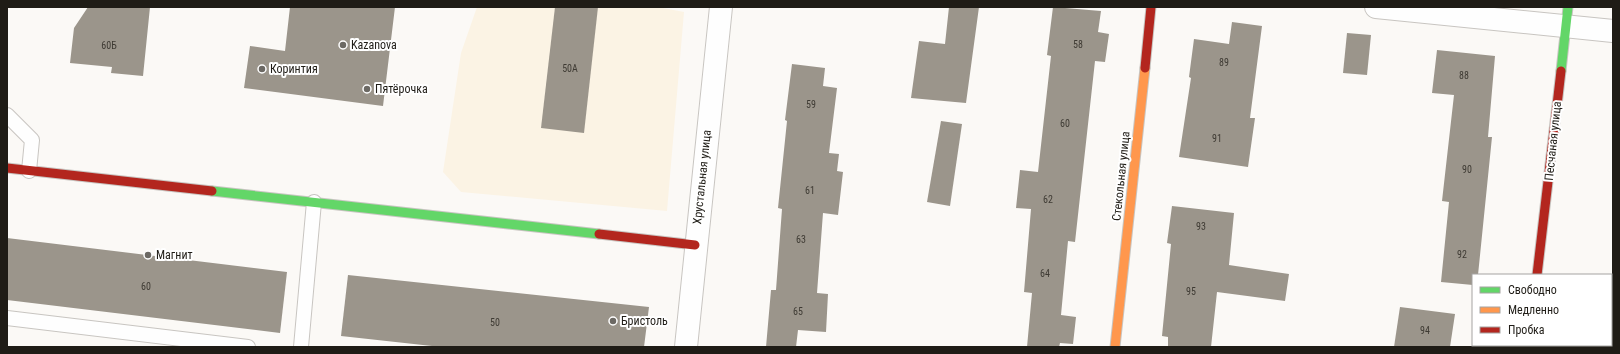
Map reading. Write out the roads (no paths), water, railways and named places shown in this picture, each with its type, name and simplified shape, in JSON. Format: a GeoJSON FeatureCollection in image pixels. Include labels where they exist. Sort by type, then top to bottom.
{"type":"FeatureCollection","features":[{"type":"Feature","properties":{"kind":"street","name":"Хрустальная улица"},"geometry":{"type":"LineString","coordinates":[[686,347],[695,245],[721,7]]}},
{"type":"Feature","properties":{"kind":"street","name":"Стекольная улица"},"geometry":{"type":"LineString","coordinates":[[1115,347],[1151,7]]}},
{"type":"Feature","properties":{"kind":"street"},"geometry":{"type":"LineString","coordinates":[[1376,7],[1567,17],[1613,31]]}},
{"type":"Feature","properties":{"kind":"street","name":"Песчаная улица"},"geometry":{"type":"LineString","coordinates":[[1538,274],[1567,17]]}},
{"type":"Feature","properties":{"kind":"street"},"geometry":{"type":"LineString","coordinates":[[7,168],[695,245]]}},
{"type":"Feature","properties":{"kind":"lane"},"geometry":{"type":"LineString","coordinates":[[7,115],[32,140],[29,171]]}},
{"type":"Feature","properties":{"kind":"lane"},"geometry":{"type":"LineString","coordinates":[[301,347],[314,202]]}},
{"type":"Feature","properties":{"kind":"lane"},"geometry":{"type":"LineString","coordinates":[[7,318],[248,347]]}},
{"type":"Feature","properties":{"kind":"place","name":"Kazanova"},"geometry":{"type":"Point","coordinates":[343,45]}},
{"type":"Feature","properties":{"kind":"place","name":"Коринтия"},"geometry":{"type":"Point","coordinates":[262,69]}},
{"type":"Feature","properties":{"kind":"place","name":"Пятёрочка"},"geometry":{"type":"Point","coordinates":[367,89]}},
{"type":"Feature","properties":{"kind":"place","name":"Магнит"},"geometry":{"type":"Point","coordinates":[148,255]}},
{"type":"Feature","properties":{"kind":"place","name":"Бристоль"},"geometry":{"type":"Point","coordinates":[613,321]}}]}
